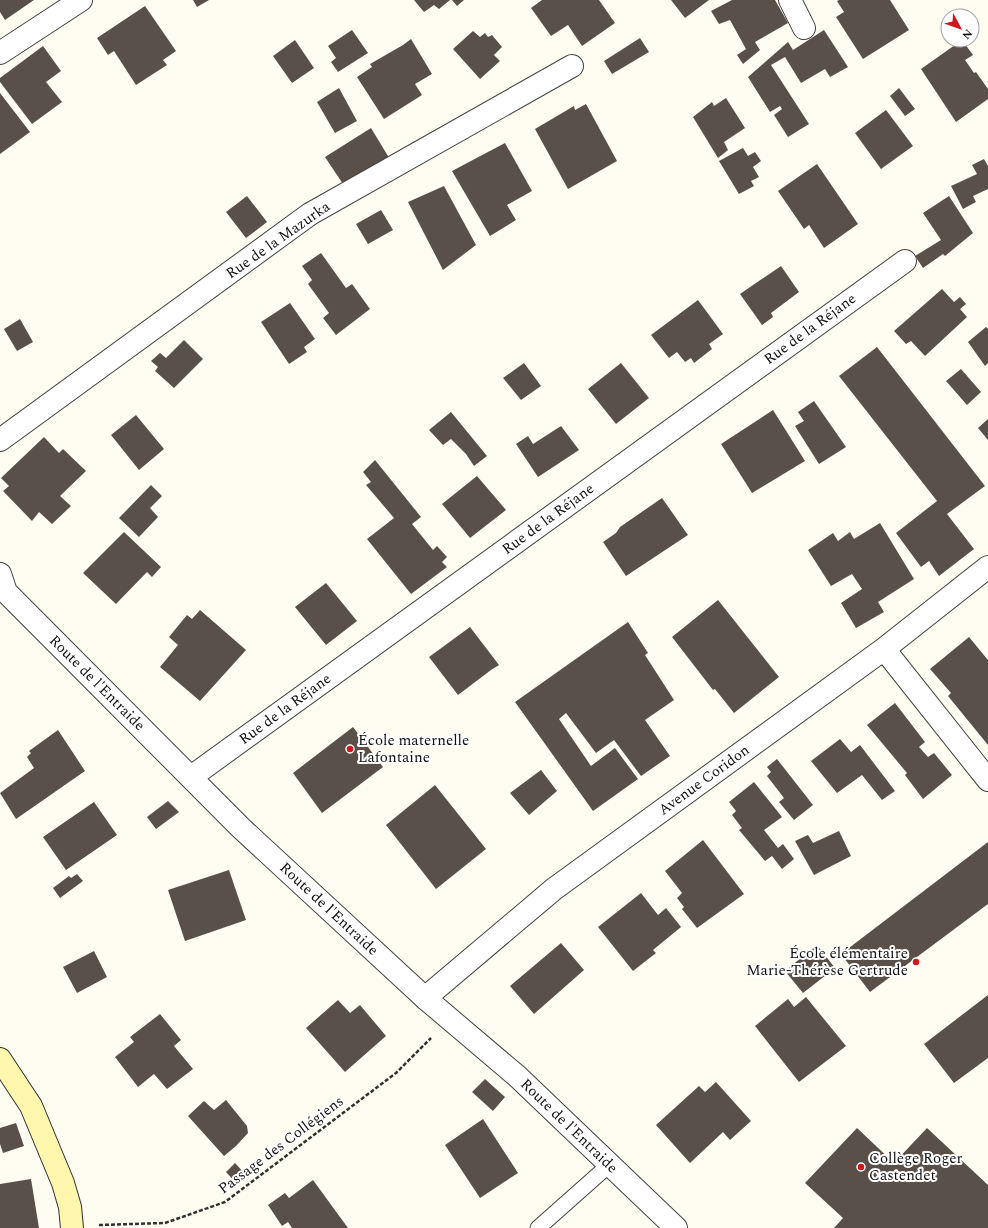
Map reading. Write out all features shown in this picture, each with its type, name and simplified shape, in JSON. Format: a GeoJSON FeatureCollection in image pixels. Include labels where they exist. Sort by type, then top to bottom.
{"type":"FeatureCollection","features":[{"type":"Feature","properties":{"kind":"main road"},"geometry":{"type":"LineString","coordinates":[[0,1059],[31,1106],[63,1182],[70,1206],[72,1227]]}},
{"type":"Feature","properties":{"kind":"street"},"geometry":{"type":"LineString","coordinates":[[0,53],[81,0]]}},
{"type":"Feature","properties":{"kind":"street"},"geometry":{"type":"LineString","coordinates":[[790,0],[804,28]]}},
{"type":"Feature","properties":{"kind":"street","name":"Rue de la Mazurka"},"geometry":{"type":"LineString","coordinates":[[0,440],[310,214],[572,66]]}},
{"type":"Feature","properties":{"kind":"street","name":"Rue de la Réjane"},"geometry":{"type":"LineString","coordinates":[[191,778],[904,261]]}},
{"type":"Feature","properties":{"kind":"street","name":"Avenue Coridon"},"geometry":{"type":"LineString","coordinates":[[424,998],[554,889],[884,649],[988,568]]}},
{"type":"Feature","properties":{"kind":"street","name":"Route de l'Entraide"},"geometry":{"type":"LineString","coordinates":[[0,574],[6,592],[241,828],[424,998],[517,1076],[676,1228]]}},
{"type":"Feature","properties":{"kind":"street"},"geometry":{"type":"LineString","coordinates":[[884,649],[988,780]]}},
{"type":"Feature","properties":{"kind":"lane"},"geometry":{"type":"LineString","coordinates":[[538,1228],[609,1165]]}},
{"type":"Feature","properties":{"kind":"path","name":"Passage des Collégiens"},"geometry":{"type":"LineString","coordinates":[[72,1227],[165,1223],[225,1202],[396,1073],[450,1020]]}},
{"type":"Feature","properties":{"kind":"building"},"geometry":{"type":"Polygon","coordinates":[[[0,0],[34,0],[5,20],[0,12],[0,0]]]}},
{"type":"Feature","properties":{"kind":"building"},"geometry":{"type":"Polygon","coordinates":[[[193,0],[209,0],[197,7],[193,0]]]}},
{"type":"Feature","properties":{"kind":"building"},"geometry":{"type":"Polygon","coordinates":[[[414,0],[450,0],[439,9],[434,5],[424,12],[414,0]]]}},
{"type":"Feature","properties":{"kind":"building"},"geometry":{"type":"Polygon","coordinates":[[[452,0],[464,0],[457,6],[452,0]]]}},
{"type":"Feature","properties":{"kind":"building"},"geometry":{"type":"Polygon","coordinates":[[[542,0],[599,0],[615,23],[582,46],[568,25],[551,36],[531,8],[542,0]]]}},
{"type":"Feature","properties":{"kind":"building"},"geometry":{"type":"Polygon","coordinates":[[[671,0],[709,0],[685,18],[671,0]]]}},
{"type":"Feature","properties":{"kind":"building"},"geometry":{"type":"Polygon","coordinates":[[[732,0],[775,0],[788,23],[755,42],[760,50],[743,64],[737,55],[746,49],[730,20],[719,24],[711,11],[732,0]]]}},
{"type":"Feature","properties":{"kind":"building"},"geometry":{"type":"Polygon","coordinates":[[[890,0],[909,30],[863,59],[836,17],[844,12],[837,1],[890,0]]]}},
{"type":"Feature","properties":{"kind":"building"},"geometry":{"type":"Polygon","coordinates":[[[145,6],[176,51],[163,60],[167,65],[136,85],[114,51],[108,55],[97,38],[145,6]]]}},
{"type":"Feature","properties":{"kind":"building"},"geometry":{"type":"Polygon","coordinates":[[[352,30],[368,53],[338,72],[331,62],[336,58],[328,46],[352,30]]]}},
{"type":"Feature","properties":{"kind":"building"},"geometry":{"type":"Polygon","coordinates":[[[824,30],[848,67],[830,77],[825,69],[801,83],[785,57],[771,65],[809,124],[788,137],[774,115],[782,109],[780,106],[770,112],[748,77],[788,42],[793,50],[824,30]]]}},
{"type":"Feature","properties":{"kind":"building"},"geometry":{"type":"Polygon","coordinates":[[[473,31],[480,37],[485,33],[488,37],[492,35],[502,47],[494,55],[500,61],[480,79],[453,49],[473,31]]]}},
{"type":"Feature","properties":{"kind":"building"},"geometry":{"type":"Polygon","coordinates":[[[640,38],[649,52],[612,74],[604,61],[640,38]]]}},
{"type":"Feature","properties":{"kind":"building"},"geometry":{"type":"Polygon","coordinates":[[[411,39],[432,74],[415,84],[422,95],[384,119],[357,77],[372,67],[370,64],[411,39]]]}},
{"type":"Feature","properties":{"kind":"building"},"geometry":{"type":"Polygon","coordinates":[[[295,40],[314,68],[292,83],[273,56],[295,40]]]}},
{"type":"Feature","properties":{"kind":"building"},"geometry":{"type":"Polygon","coordinates":[[[43,46],[61,71],[46,82],[62,102],[32,124],[0,82],[0,78],[43,46]]]}},
{"type":"Feature","properties":{"kind":"building"},"geometry":{"type":"Polygon","coordinates":[[[951,48],[968,48],[973,55],[965,60],[988,89],[988,99],[956,122],[921,69],[951,48]]]}},
{"type":"Feature","properties":{"kind":"building"},"geometry":{"type":"Polygon","coordinates":[[[339,88],[357,121],[335,133],[317,102],[339,88]]]}},
{"type":"Feature","properties":{"kind":"building"},"geometry":{"type":"Polygon","coordinates":[[[899,88],[915,109],[905,116],[890,96],[899,88]]]}},
{"type":"Feature","properties":{"kind":"building"},"geometry":{"type":"Polygon","coordinates":[[[0,93],[30,132],[0,154],[0,93]]]}},
{"type":"Feature","properties":{"kind":"building"},"geometry":{"type":"Polygon","coordinates":[[[726,98],[745,128],[724,142],[728,150],[718,158],[693,117],[712,102],[714,106],[726,98]]]}},
{"type":"Feature","properties":{"kind":"building"},"geometry":{"type":"Polygon","coordinates":[[[586,104],[617,161],[568,189],[535,129],[574,106],[575,110],[586,104]]]}},
{"type":"Feature","properties":{"kind":"building"},"geometry":{"type":"Polygon","coordinates":[[[886,110],[913,146],[881,169],[855,133],[886,110]]]}},
{"type":"Feature","properties":{"kind":"building"},"geometry":{"type":"Polygon","coordinates":[[[371,128],[391,161],[345,187],[325,157],[371,128]]]}},
{"type":"Feature","properties":{"kind":"building"},"geometry":{"type":"Polygon","coordinates":[[[505,143],[532,191],[507,205],[516,220],[490,236],[452,171],[505,143]]]}},
{"type":"Feature","properties":{"kind":"building"},"geometry":{"type":"Polygon","coordinates":[[[743,148],[748,156],[755,152],[761,161],[753,167],[759,177],[751,181],[754,186],[739,194],[719,161],[743,148]]]}},
{"type":"Feature","properties":{"kind":"building"},"geometry":{"type":"Polygon","coordinates":[[[984,159],[988,166],[988,189],[973,196],[976,202],[963,209],[951,186],[977,174],[972,165],[984,159]]]}},
{"type":"Feature","properties":{"kind":"building"},"geometry":{"type":"Polygon","coordinates":[[[817,164],[858,224],[824,248],[809,225],[804,229],[778,191],[817,164]]]}},
{"type":"Feature","properties":{"kind":"building"},"geometry":{"type":"Polygon","coordinates":[[[444,186],[476,245],[443,270],[408,202],[444,186]]]}},
{"type":"Feature","properties":{"kind":"building"},"geometry":{"type":"Polygon","coordinates":[[[247,196],[267,222],[246,238],[226,212],[247,196]]]}},
{"type":"Feature","properties":{"kind":"building"},"geometry":{"type":"Polygon","coordinates":[[[949,196],[973,233],[945,256],[943,254],[923,268],[915,256],[941,240],[923,213],[949,196]]]}},
{"type":"Feature","properties":{"kind":"building"},"geometry":{"type":"Polygon","coordinates":[[[381,210],[393,230],[368,244],[356,224],[381,210]]]}},
{"type":"Feature","properties":{"kind":"building"},"geometry":{"type":"Polygon","coordinates":[[[321,253],[346,288],[352,284],[370,309],[336,335],[323,318],[329,313],[308,284],[312,280],[302,266],[321,253]]]}},
{"type":"Feature","properties":{"kind":"building"},"geometry":{"type":"Polygon","coordinates":[[[781,266],[799,292],[771,313],[773,317],[762,325],[740,294],[781,266]]]}},
{"type":"Feature","properties":{"kind":"building"},"geometry":{"type":"Polygon","coordinates":[[[942,289],[954,302],[960,297],[966,304],[960,309],[967,317],[925,356],[911,341],[906,344],[894,331],[942,289]]]}},
{"type":"Feature","properties":{"kind":"building"},"geometry":{"type":"Polygon","coordinates":[[[698,300],[723,334],[709,344],[712,349],[694,363],[691,358],[685,362],[677,352],[669,358],[651,335],[698,300]]]}},
{"type":"Feature","properties":{"kind":"building"},"geometry":{"type":"Polygon","coordinates":[[[290,303],[315,339],[304,347],[307,352],[289,364],[261,322],[290,303]]]}},
{"type":"Feature","properties":{"kind":"building"},"geometry":{"type":"Polygon","coordinates":[[[20,319],[33,342],[17,351],[4,329],[20,319]]]}},
{"type":"Feature","properties":{"kind":"building"},"geometry":{"type":"Polygon","coordinates":[[[986,327],[988,329],[988,363],[985,366],[968,342],[986,327]]]}},
{"type":"Feature","properties":{"kind":"building"},"geometry":{"type":"Polygon","coordinates":[[[184,340],[203,359],[174,388],[155,371],[158,367],[151,361],[160,353],[166,358],[184,340]]]}},
{"type":"Feature","properties":{"kind":"building"},"geometry":{"type":"Polygon","coordinates":[[[877,347],[985,486],[947,514],[974,549],[939,576],[929,561],[921,567],[896,533],[937,501],[839,376],[877,347]]]}},
{"type":"Feature","properties":{"kind":"building"},"geometry":{"type":"Polygon","coordinates":[[[524,363],[541,386],[521,400],[503,378],[524,363]]]}},
{"type":"Feature","properties":{"kind":"building"},"geometry":{"type":"Polygon","coordinates":[[[621,363],[649,398],[616,424],[588,389],[621,363]]]}},
{"type":"Feature","properties":{"kind":"building"},"geometry":{"type":"Polygon","coordinates":[[[961,369],[981,392],[967,405],[946,381],[961,369]]]}},
{"type":"Feature","properties":{"kind":"building"},"geometry":{"type":"Polygon","coordinates":[[[814,401],[846,447],[819,464],[795,426],[804,421],[798,412],[814,401]]]}},
{"type":"Feature","properties":{"kind":"building"},"geometry":{"type":"Polygon","coordinates":[[[773,410],[805,461],[752,493],[721,444],[773,410]]]}},
{"type":"Feature","properties":{"kind":"building"},"geometry":{"type":"Polygon","coordinates":[[[451,412],[487,456],[474,466],[466,454],[451,439],[443,445],[429,430],[451,412]]]}},
{"type":"Feature","properties":{"kind":"building"},"geometry":{"type":"Polygon","coordinates":[[[136,415],[164,449],[139,470],[111,435],[136,415]]]}},
{"type":"Feature","properties":{"kind":"building"},"geometry":{"type":"Polygon","coordinates":[[[988,419],[988,440],[978,428],[988,419]]]}},
{"type":"Feature","properties":{"kind":"building"},"geometry":{"type":"Polygon","coordinates":[[[561,426],[579,450],[538,477],[516,444],[528,436],[533,444],[561,426]]]}},
{"type":"Feature","properties":{"kind":"building"},"geometry":{"type":"Polygon","coordinates":[[[44,437],[59,453],[63,449],[86,471],[60,496],[71,506],[52,524],[39,512],[32,521],[3,491],[9,486],[1,478],[44,437]]]}},
{"type":"Feature","properties":{"kind":"building"},"geometry":{"type":"Polygon","coordinates":[[[375,460],[421,517],[412,524],[433,550],[437,546],[447,557],[442,562],[447,567],[411,594],[367,539],[394,518],[366,485],[371,482],[363,472],[375,460]]]}},
{"type":"Feature","properties":{"kind":"building"},"geometry":{"type":"Polygon","coordinates":[[[477,476],[506,510],[470,538],[442,504],[477,476]]]}},
{"type":"Feature","properties":{"kind":"building"},"geometry":{"type":"Polygon","coordinates":[[[151,485],[162,496],[150,508],[158,517],[139,537],[119,518],[151,485]]]}},
{"type":"Feature","properties":{"kind":"building"},"geometry":{"type":"Polygon","coordinates":[[[662,498],[688,535],[626,576],[603,542],[616,533],[620,527],[662,498]]]}},
{"type":"Feature","properties":{"kind":"building"},"geometry":{"type":"Polygon","coordinates":[[[880,523],[914,579],[878,602],[884,612],[856,628],[841,603],[862,589],[852,574],[831,586],[808,550],[833,533],[838,541],[850,532],[854,539],[880,523]]]}},
{"type":"Feature","properties":{"kind":"building"},"geometry":{"type":"Polygon","coordinates":[[[124,532],[161,567],[152,577],[147,572],[116,604],[83,573],[124,532]]]}},
{"type":"Feature","properties":{"kind":"building"},"geometry":{"type":"Polygon","coordinates":[[[326,583],[357,621],[326,645],[295,607],[326,583]]]}},
{"type":"Feature","properties":{"kind":"building"},"geometry":{"type":"Polygon","coordinates":[[[718,600],[779,677],[734,713],[715,689],[713,690],[672,637],[718,600]]]}},
{"type":"Feature","properties":{"kind":"building"},"geometry":{"type":"Polygon","coordinates":[[[200,610],[246,650],[200,701],[160,667],[178,645],[169,637],[187,615],[192,619],[200,610]]]}},
{"type":"Feature","properties":{"kind":"building"},"geometry":{"type":"Polygon","coordinates":[[[628,622],[648,653],[645,655],[674,700],[645,720],[670,756],[641,776],[614,740],[596,753],[566,713],[559,719],[591,766],[615,748],[638,779],[593,811],[515,702],[628,622]]]}},
{"type":"Feature","properties":{"kind":"building"},"geometry":{"type":"Polygon","coordinates":[[[470,627],[499,665],[458,695],[429,657],[470,627]]]}},
{"type":"Feature","properties":{"kind":"building"},"geometry":{"type":"Polygon","coordinates":[[[969,637],[988,660],[988,745],[948,696],[951,693],[930,669],[969,637]]]}},
{"type":"Feature","properties":{"kind":"building"},"geometry":{"type":"Polygon","coordinates":[[[895,703],[925,742],[919,747],[928,757],[934,753],[952,775],[923,799],[905,775],[907,773],[867,725],[895,703]]]}},
{"type":"Feature","properties":{"kind":"building"},"geometry":{"type":"Polygon","coordinates":[[[353,727],[383,767],[322,813],[293,773],[353,727]]]}},
{"type":"Feature","properties":{"kind":"building"},"geometry":{"type":"Polygon","coordinates":[[[58,730],[85,771],[16,819],[0,793],[34,768],[27,757],[31,753],[29,751],[58,730]]]}},
{"type":"Feature","properties":{"kind":"building"},"geometry":{"type":"Polygon","coordinates":[[[840,739],[851,752],[860,745],[895,791],[882,800],[862,775],[837,793],[811,761],[840,739]]]}},
{"type":"Feature","properties":{"kind":"building"},"geometry":{"type":"Polygon","coordinates":[[[777,759],[813,805],[794,820],[779,802],[784,798],[767,776],[771,772],[767,767],[777,759]]]}},
{"type":"Feature","properties":{"kind":"building"},"geometry":{"type":"Polygon","coordinates":[[[541,770],[557,791],[529,815],[510,793],[541,770]]]}},
{"type":"Feature","properties":{"kind":"building"},"geometry":{"type":"Polygon","coordinates":[[[754,782],[782,817],[764,830],[778,848],[783,844],[794,859],[782,869],[772,856],[765,861],[739,830],[742,828],[732,815],[736,811],[729,802],[754,782]]]}},
{"type":"Feature","properties":{"kind":"building"},"geometry":{"type":"Polygon","coordinates":[[[435,785],[486,849],[436,889],[386,825],[435,785]]]}},
{"type":"Feature","properties":{"kind":"building"},"geometry":{"type":"Polygon","coordinates":[[[168,801],[179,812],[156,829],[147,817],[168,801]]]}},
{"type":"Feature","properties":{"kind":"building"},"geometry":{"type":"Polygon","coordinates":[[[94,802],[117,835],[66,870],[43,837],[94,802]]]}},
{"type":"Feature","properties":{"kind":"building"},"geometry":{"type":"Polygon","coordinates":[[[839,831],[851,856],[814,875],[795,841],[808,835],[813,843],[839,831]]]}},
{"type":"Feature","properties":{"kind":"building"},"geometry":{"type":"Polygon","coordinates":[[[703,840],[744,894],[697,928],[682,909],[684,907],[677,898],[682,893],[665,871],[703,840]]]}},
{"type":"Feature","properties":{"kind":"building"},"geometry":{"type":"Polygon","coordinates":[[[988,842],[988,904],[870,992],[841,954],[988,842]]]}},
{"type":"Feature","properties":{"kind":"building"},"geometry":{"type":"Polygon","coordinates":[[[229,870],[246,920],[185,941],[168,890],[229,870]]]}},
{"type":"Feature","properties":{"kind":"building"},"geometry":{"type":"Polygon","coordinates":[[[77,874],[83,881],[60,898],[53,888],[69,876],[71,878],[77,874]]]}},
{"type":"Feature","properties":{"kind":"building"},"geometry":{"type":"Polygon","coordinates":[[[641,893],[658,915],[666,908],[681,927],[653,950],[656,953],[633,971],[598,927],[641,893]]]}},
{"type":"Feature","properties":{"kind":"building"},"geometry":{"type":"Polygon","coordinates":[[[561,943],[584,970],[534,1014],[510,986],[561,943]]]}},
{"type":"Feature","properties":{"kind":"building"},"geometry":{"type":"Polygon","coordinates":[[[817,945],[835,968],[803,993],[785,971],[817,945]]]}},
{"type":"Feature","properties":{"kind":"building"},"geometry":{"type":"Polygon","coordinates":[[[94,951],[107,977],[77,993],[63,967],[94,951]]]}},
{"type":"Feature","properties":{"kind":"building"},"geometry":{"type":"Polygon","coordinates":[[[988,995],[988,1058],[954,1083],[924,1044],[988,995]]]}},
{"type":"Feature","properties":{"kind":"building"},"geometry":{"type":"Polygon","coordinates":[[[806,997],[846,1046],[799,1082],[755,1026],[788,999],[794,1007],[806,997]]]}},
{"type":"Feature","properties":{"kind":"building"},"geometry":{"type":"Polygon","coordinates":[[[338,1000],[350,1013],[360,1005],[386,1036],[345,1072],[306,1028],[338,1000]]]}},
{"type":"Feature","properties":{"kind":"building"},"geometry":{"type":"Polygon","coordinates":[[[160,1014],[181,1040],[174,1046],[193,1069],[167,1089],[154,1074],[138,1087],[115,1057],[134,1042],[130,1037],[160,1014]]]}},
{"type":"Feature","properties":{"kind":"building"},"geometry":{"type":"Polygon","coordinates":[[[485,1079],[505,1097],[493,1111],[472,1092],[485,1079]]]}},
{"type":"Feature","properties":{"kind":"building"},"geometry":{"type":"Polygon","coordinates":[[[716,1082],[751,1121],[730,1140],[723,1132],[690,1163],[656,1125],[699,1086],[705,1092],[716,1082]]]}},
{"type":"Feature","properties":{"kind":"building"},"geometry":{"type":"Polygon","coordinates":[[[226,1100],[247,1126],[248,1133],[224,1156],[188,1116],[204,1101],[214,1110],[226,1100]]]}},
{"type":"Feature","properties":{"kind":"building"},"geometry":{"type":"Polygon","coordinates":[[[483,1119],[518,1173],[480,1198],[445,1145],[483,1119]]]}},
{"type":"Feature","properties":{"kind":"building"},"geometry":{"type":"Polygon","coordinates":[[[16,1123],[24,1146],[3,1153],[0,1144],[0,1128],[16,1123]]]}},
{"type":"Feature","properties":{"kind":"building"},"geometry":{"type":"Polygon","coordinates":[[[857,1128],[894,1163],[927,1128],[988,1185],[988,1228],[834,1228],[843,1218],[805,1183],[857,1128]]]}},
{"type":"Feature","properties":{"kind":"building"},"geometry":{"type":"Polygon","coordinates":[[[235,1163],[247,1176],[237,1184],[226,1172],[235,1163]]]}},
{"type":"Feature","properties":{"kind":"building"},"geometry":{"type":"Polygon","coordinates":[[[31,1179],[39,1228],[0,1228],[0,1184],[31,1179]]]}},
{"type":"Feature","properties":{"kind":"building"},"geometry":{"type":"Polygon","coordinates":[[[313,1180],[348,1228],[292,1228],[288,1222],[282,1226],[268,1205],[285,1193],[289,1198],[313,1180]]]}},
{"type":"Feature","properties":{"kind":"place","name":"École maternelle Lafontaine"},"geometry":{"type":"Point","coordinates":[350,749]}},
{"type":"Feature","properties":{"kind":"place","name":"École élémentaire Marie-Thérèse Gertrude"},"geometry":{"type":"Point","coordinates":[916,962]}},
{"type":"Feature","properties":{"kind":"place","name":"Collège Roger Castendet"},"geometry":{"type":"Point","coordinates":[861,1167]}}]}
